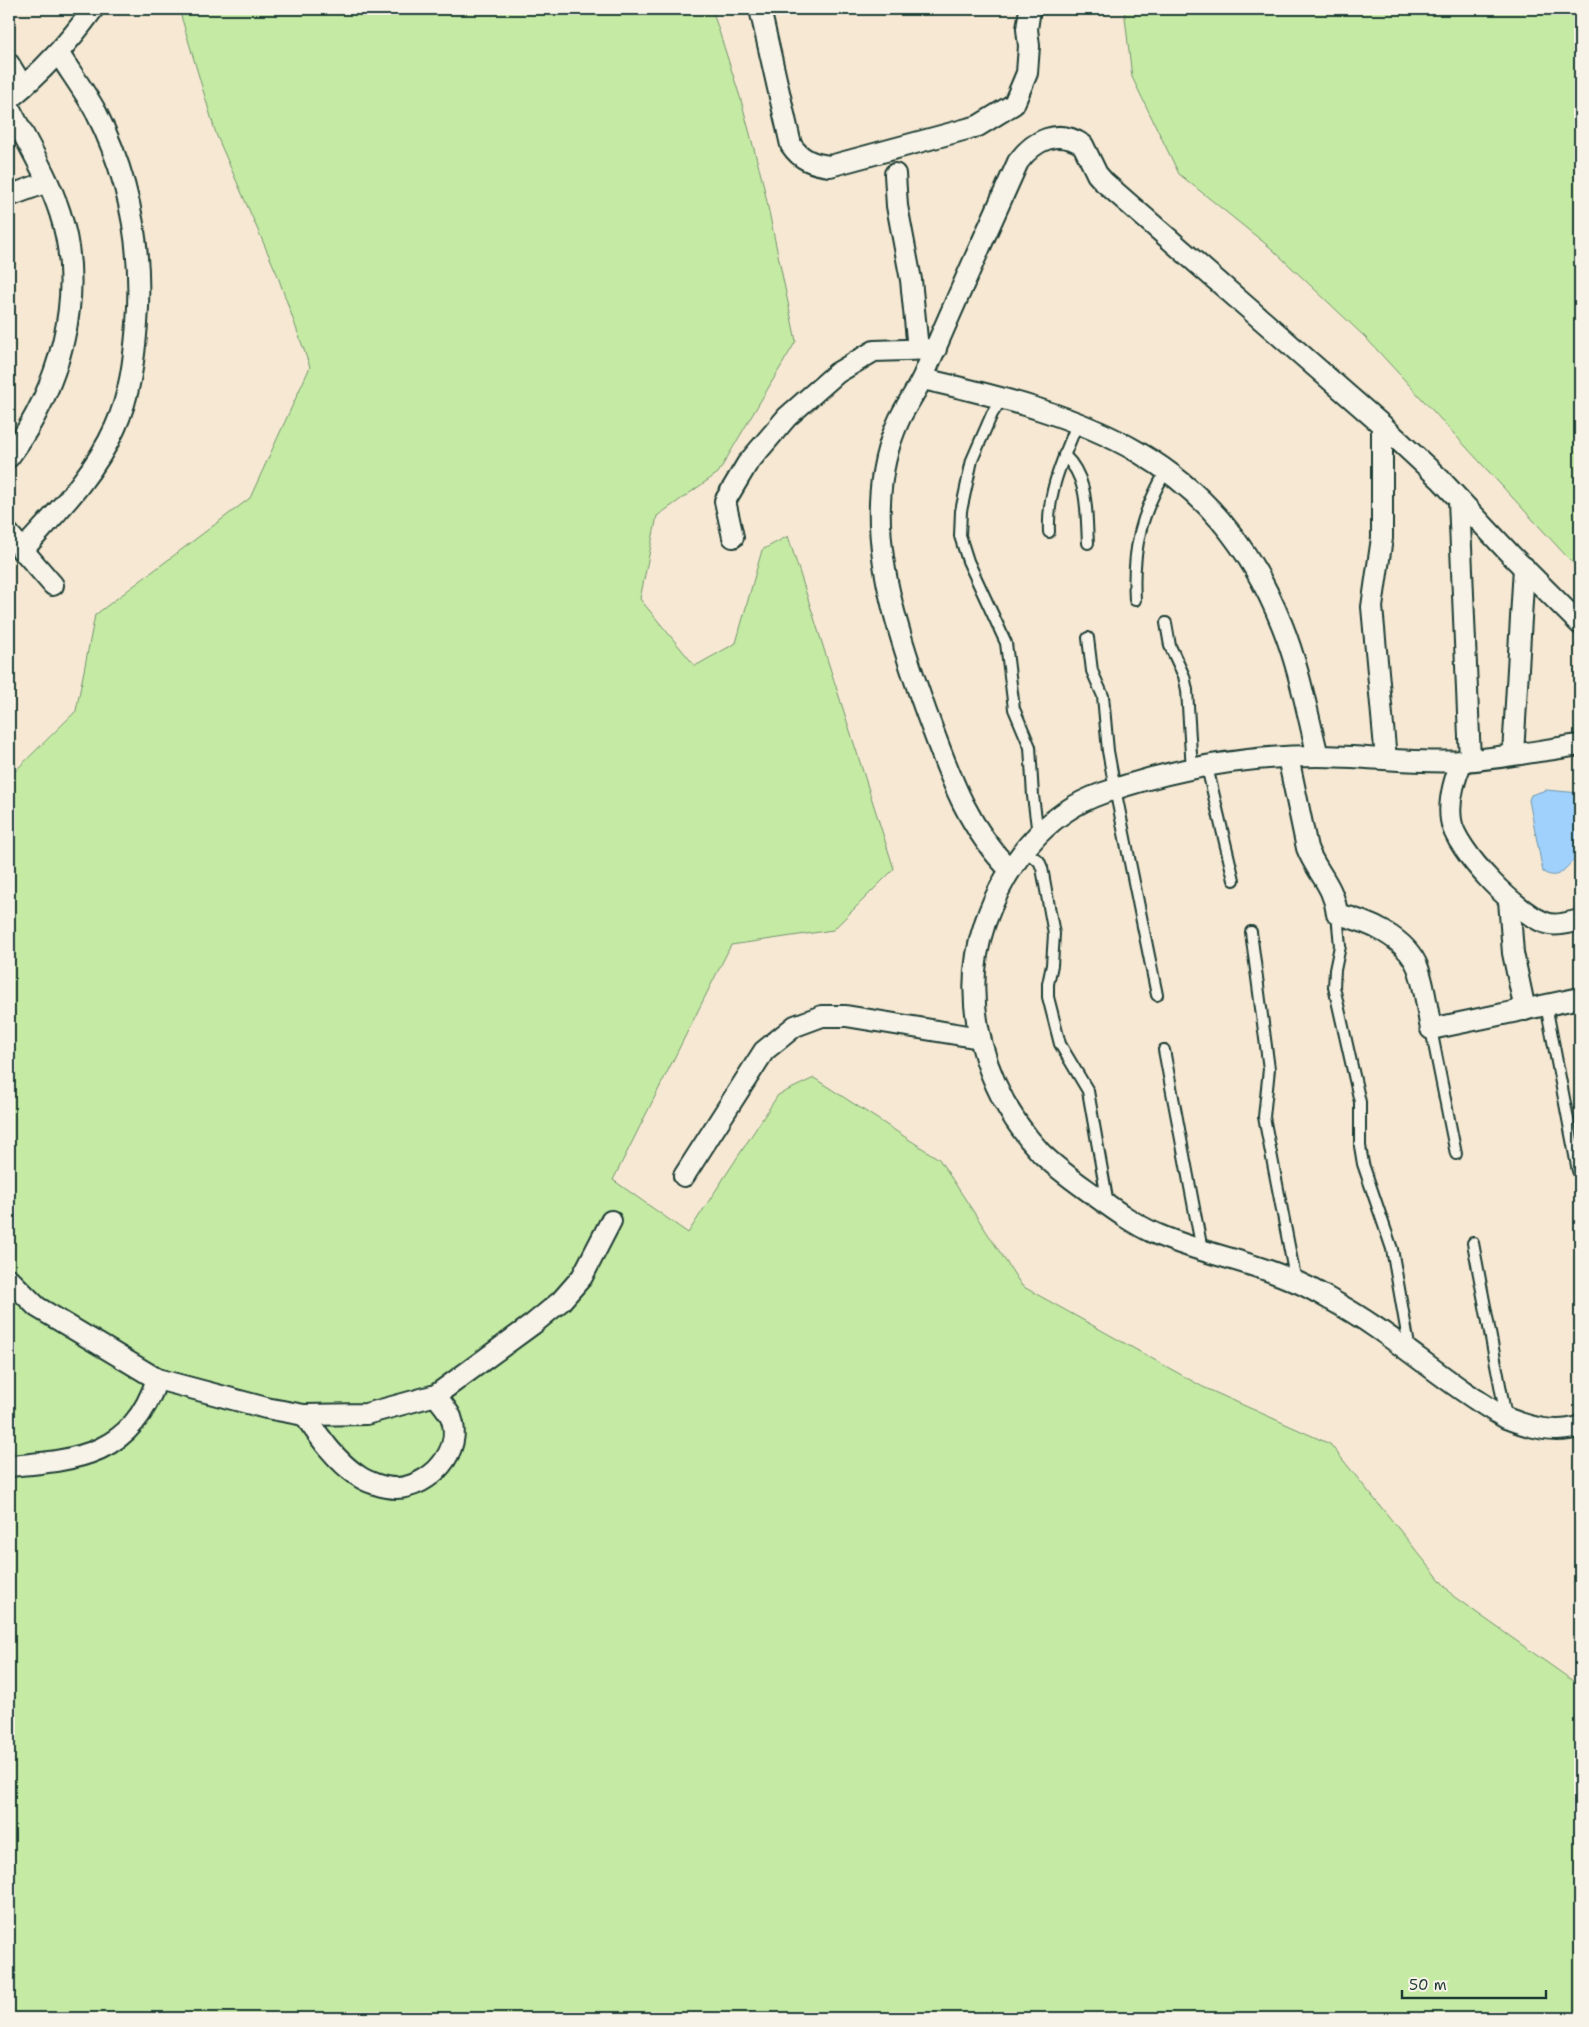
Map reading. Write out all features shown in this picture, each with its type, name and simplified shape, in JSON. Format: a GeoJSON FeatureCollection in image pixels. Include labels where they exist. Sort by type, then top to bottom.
{"type":"FeatureCollection","features":[{"type":"Feature","properties":{"kind":"street"},"geometry":{"type":"LineString","coordinates":[[9,64],[16,93],[59,54],[93,9]]}},
{"type":"Feature","properties":{"kind":"street"},"geometry":{"type":"LineString","coordinates":[[760,9],[791,145],[797,154],[806,160],[830,166],[978,126],[1014,104],[1027,73],[1029,46],[1027,29],[1030,9]]}},
{"type":"Feature","properties":{"kind":"street"},"geometry":{"type":"LineString","coordinates":[[22,551],[74,493],[115,429],[132,375],[138,308],[137,236],[132,209],[123,179],[109,139],[95,110],[59,54]]}},
{"type":"Feature","properties":{"kind":"street"},"geometry":{"type":"LineString","coordinates":[[9,107],[47,182],[60,213],[66,238],[69,283],[68,321],[57,365],[40,407],[9,457]]}},
{"type":"Feature","properties":{"kind":"street"},"geometry":{"type":"LineString","coordinates":[[1010,870],[990,850],[976,830],[940,750],[904,644],[886,572],[880,522],[884,469],[899,420],[923,379],[927,349],[1018,162],[1030,148],[1052,136],[1062,136],[1083,145],[1096,174],[1104,182],[1382,425],[1459,500],[1580,624]]}},
{"type":"Feature","properties":{"kind":"street"},"geometry":{"type":"LineString","coordinates":[[895,174],[897,206],[927,349]]}},
{"type":"Feature","properties":{"kind":"street"},"geometry":{"type":"LineString","coordinates":[[9,196],[47,182]]}},
{"type":"Feature","properties":{"kind":"street"},"geometry":{"type":"LineString","coordinates":[[733,537],[725,501],[747,464],[787,417],[837,373],[874,351],[927,349]]}},
{"type":"Feature","properties":{"kind":"street"},"geometry":{"type":"LineString","coordinates":[[923,379],[1002,397],[1078,422],[1131,446],[1191,490],[1230,532],[1264,584],[1294,657],[1318,756]]}},
{"type":"Feature","properties":{"kind":"street"},"geometry":{"type":"LineString","coordinates":[[1382,425],[1382,538],[1372,607],[1386,758]]}},
{"type":"Feature","properties":{"kind":"street"},"geometry":{"type":"LineString","coordinates":[[1459,500],[1466,760],[1452,785],[1450,820],[1455,837],[1509,900],[1530,917],[1551,925],[1580,920]]}},
{"type":"Feature","properties":{"kind":"street"},"geometry":{"type":"LineString","coordinates":[[9,534],[53,585]]}},
{"type":"Feature","properties":{"kind":"street"},"geometry":{"type":"LineString","coordinates":[[1513,754],[1524,567]]}},
{"type":"Feature","properties":{"kind":"street"},"geometry":{"type":"LineString","coordinates":[[1580,745],[1466,760],[1318,756],[1248,759],[1141,781],[1099,794],[1066,810],[1038,834],[1024,850],[1000,885],[977,950],[973,990],[975,1019],[980,1038],[998,1087],[1018,1122],[1042,1154],[1124,1217],[1156,1234],[1296,1282],[1335,1302],[1410,1352],[1489,1409],[1506,1418],[1535,1428],[1557,1429],[1580,1426]]}},
{"type":"Feature","properties":{"kind":"street"},"geometry":{"type":"LineString","coordinates":[[1288,757],[1307,848],[1328,883],[1337,914],[1370,924],[1384,932],[1409,953],[1418,967],[1431,1029],[1580,998]]}},
{"type":"Feature","properties":{"kind":"street"},"geometry":{"type":"LineString","coordinates":[[1509,900],[1513,953],[1524,1010]]}},
{"type":"Feature","properties":{"kind":"street"},"geometry":{"type":"LineString","coordinates":[[684,1176],[764,1051],[795,1026],[822,1016],[846,1016],[980,1038]]}},
{"type":"Feature","properties":{"kind":"street"},"geometry":{"type":"LineString","coordinates":[[9,1279],[37,1308],[157,1379],[266,1408],[304,1414],[366,1414],[436,1395],[561,1301],[582,1277],[611,1222]]}},
{"type":"Feature","properties":{"kind":"street"},"geometry":{"type":"LineString","coordinates":[[9,1466],[85,1456],[106,1446],[130,1430],[150,1398],[157,1379]]}},
{"type":"Feature","properties":{"kind":"street"},"geometry":{"type":"LineString","coordinates":[[304,1414],[336,1457],[357,1476],[376,1484],[396,1488],[423,1481],[450,1453],[454,1437],[451,1417],[436,1395]]}},
{"type":"Feature","properties":{"kind":"lane"},"geometry":{"type":"LineString","coordinates":[[1002,397],[972,460],[961,511],[960,536],[968,561],[1006,643],[1014,709],[1030,746],[1033,796],[1038,834]]}},
{"type":"Feature","properties":{"kind":"lane"},"geometry":{"type":"LineString","coordinates":[[1049,532],[1048,513],[1051,490],[1078,422]]}},
{"type":"Feature","properties":{"kind":"lane"},"geometry":{"type":"LineString","coordinates":[[1064,455],[1074,464],[1083,486],[1088,543]]}},
{"type":"Feature","properties":{"kind":"lane"},"geometry":{"type":"LineString","coordinates":[[1135,600],[1133,572],[1137,538],[1154,492],[1166,471]]}},
{"type":"Feature","properties":{"kind":"lane"},"geometry":{"type":"LineString","coordinates":[[1166,623],[1170,646],[1184,676],[1199,769],[1234,880]]}},
{"type":"Feature","properties":{"kind":"lane"},"geometry":{"type":"LineString","coordinates":[[1088,638],[1092,671],[1103,696],[1108,751],[1157,995]]}},
{"type":"Feature","properties":{"kind":"lane"},"geometry":{"type":"LineString","coordinates":[[1024,850],[1039,861],[1042,868],[1054,934],[1048,997],[1060,1044],[1088,1091],[1108,1205]]}},
{"type":"Feature","properties":{"kind":"lane"},"geometry":{"type":"LineString","coordinates":[[1337,914],[1340,946],[1334,970],[1334,987],[1360,1102],[1359,1132],[1363,1164],[1392,1250],[1410,1352]]}},
{"type":"Feature","properties":{"kind":"lane"},"geometry":{"type":"LineString","coordinates":[[1251,932],[1269,1069],[1264,1117],[1296,1282]]}},
{"type":"Feature","properties":{"kind":"lane"},"geometry":{"type":"LineString","coordinates":[[1546,1005],[1578,1170]]}},
{"type":"Feature","properties":{"kind":"lane"},"geometry":{"type":"LineString","coordinates":[[1431,1029],[1456,1154]]}},
{"type":"Feature","properties":{"kind":"lane"},"geometry":{"type":"LineString","coordinates":[[1164,1050],[1202,1250]]}},
{"type":"Feature","properties":{"kind":"lane"},"geometry":{"type":"LineString","coordinates":[[1473,1243],[1506,1418]]}},
{"type":"Feature","properties":{"kind":"green space"},"geometry":{"type":"Polygon","coordinates":[[[179,9],[712,9],[741,100],[763,183],[796,341],[718,473],[657,516],[640,599],[695,666],[736,643],[762,550],[788,536],[894,869],[833,930],[731,945],[613,1180],[688,1233],[778,1095],[814,1078],[939,1159],[1022,1286],[1203,1387],[1330,1444],[1453,1596],[1580,1686],[1580,2018],[9,2018],[9,777],[76,711],[95,615],[250,498],[310,367],[277,274],[216,134],[179,9]]]}},
{"type":"Feature","properties":{"kind":"green space"},"geometry":{"type":"Polygon","coordinates":[[[1124,9],[1580,9],[1580,571],[1366,338],[1272,249],[1179,174],[1132,77],[1124,9]]]}},
{"type":"Feature","properties":{"kind":"water"},"geometry":{"type":"Polygon","coordinates":[[[1546,790],[1580,793],[1580,857],[1559,874],[1555,875],[1543,872],[1529,800],[1531,795],[1546,790]]]}}]}
